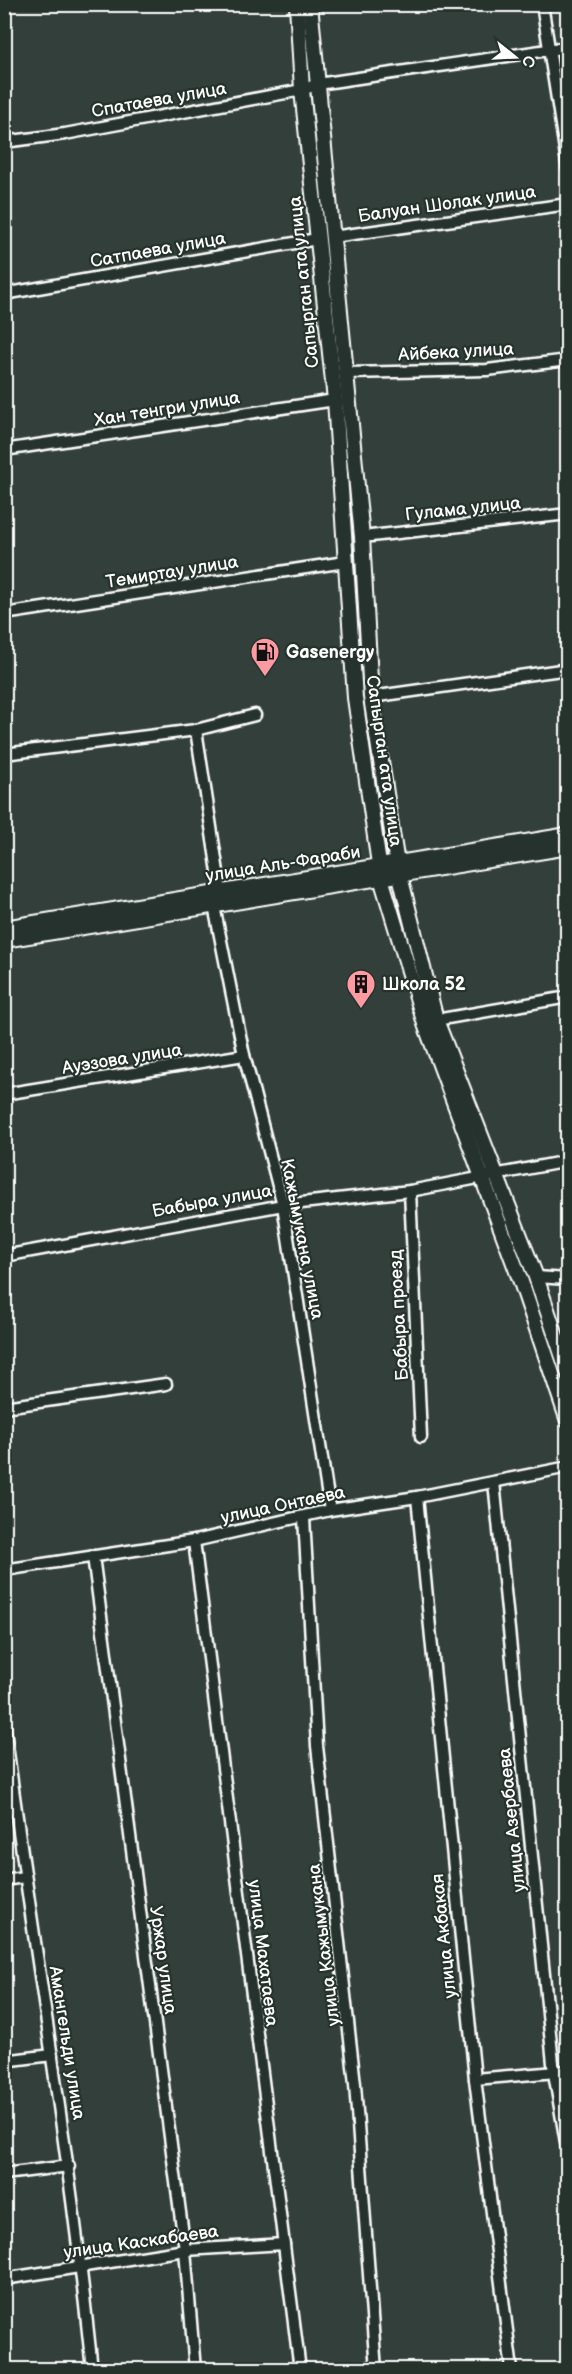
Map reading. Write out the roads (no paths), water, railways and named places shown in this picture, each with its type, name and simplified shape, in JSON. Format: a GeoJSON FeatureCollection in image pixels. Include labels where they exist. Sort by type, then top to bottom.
{"type":"FeatureCollection","features":[{"type":"Feature","properties":{"kind":"main road","name":"Сапырган ата улица"},"geometry":{"type":"LineString","coordinates":[[297,4],[302,90],[335,400],[355,698],[380,873],[425,1024],[521,1282],[567,1421]]}},
{"type":"Feature","properties":{"kind":"main road","name":"Сапырган ата улица"},"geometry":{"type":"LineString","coordinates":[[310,4],[362,537],[371,697],[398,870],[436,1020],[536,1277],[567,1372]]}},
{"type":"Feature","properties":{"kind":"main road","name":"улица Аль-Фараби"},"geometry":{"type":"LineString","coordinates":[[398,870],[567,835]]}},
{"type":"Feature","properties":{"kind":"main road","name":"улица Аль-Фараби"},"geometry":{"type":"LineString","coordinates":[[4,940],[398,870],[567,847]]}},
{"type":"Feature","properties":{"kind":"main road","name":"улица Аль-Фараби"},"geometry":{"type":"LineString","coordinates":[[4,928],[220,900]]}},
{"type":"Feature","properties":{"kind":"street"},"geometry":{"type":"LineString","coordinates":[[542,4],[567,169]]}},
{"type":"Feature","properties":{"kind":"street","name":"Спатаева улица"},"geometry":{"type":"LineString","coordinates":[[4,142],[76,132],[302,90],[318,84],[567,47]]}},
{"type":"Feature","properties":{"kind":"street","name":"Балуан Шолак улица"},"geometry":{"type":"LineString","coordinates":[[332,237],[567,204]]}},
{"type":"Feature","properties":{"kind":"street","name":"Сатпаева улица"},"geometry":{"type":"LineString","coordinates":[[4,294],[317,239]]}},
{"type":"Feature","properties":{"kind":"street","name":"Айбека улица"},"geometry":{"type":"LineString","coordinates":[[346,373],[487,370],[567,360]]}},
{"type":"Feature","properties":{"kind":"street","name":"Хан тенгри улица"},"geometry":{"type":"LineString","coordinates":[[4,450],[335,400]]}},
{"type":"Feature","properties":{"kind":"street","name":"Гулама улица"},"geometry":{"type":"LineString","coordinates":[[362,537],[567,514]]}},
{"type":"Feature","properties":{"kind":"street","name":"Темиртау улица"},"geometry":{"type":"LineString","coordinates":[[4,614],[345,562]]}},
{"type":"Feature","properties":{"kind":"street"},"geometry":{"type":"LineString","coordinates":[[371,697],[567,669]]}},
{"type":"Feature","properties":{"kind":"street"},"geometry":{"type":"LineString","coordinates":[[4,754],[196,730],[255,714]]}},
{"type":"Feature","properties":{"kind":"street","name":"Кажымукана улица"},"geometry":{"type":"LineString","coordinates":[[196,730],[244,1055],[283,1205],[330,1510]]}},
{"type":"Feature","properties":{"kind":"street"},"geometry":{"type":"LineString","coordinates":[[436,1020],[567,997]]}},
{"type":"Feature","properties":{"kind":"street","name":"Ауэзова улица"},"geometry":{"type":"LineString","coordinates":[[4,1094],[244,1055]]}},
{"type":"Feature","properties":{"kind":"street","name":"Бабыра улица"},"geometry":{"type":"LineString","coordinates":[[4,1256],[283,1205],[410,1191],[567,1161]]}},
{"type":"Feature","properties":{"kind":"street","name":"Бабыра проезд"},"geometry":{"type":"LineString","coordinates":[[410,1191],[421,1437]]}},
{"type":"Feature","properties":{"kind":"street"},"geometry":{"type":"LineString","coordinates":[[536,1277],[567,1278]]}},
{"type":"Feature","properties":{"kind":"street"},"geometry":{"type":"LineString","coordinates":[[4,1407],[166,1383]]}},
{"type":"Feature","properties":{"kind":"street","name":"улица Онтаева"},"geometry":{"type":"LineString","coordinates":[[4,1570],[194,1541],[304,1518],[330,1510],[417,1497],[567,1467]]}},
{"type":"Feature","properties":{"kind":"street","name":"улица Азербаева"},"geometry":{"type":"LineString","coordinates":[[494,1482],[554,2073],[567,2154]]}},
{"type":"Feature","properties":{"kind":"street","name":"улица Акбакая"},"geometry":{"type":"LineString","coordinates":[[417,1497],[476,2079],[512,2370]]}},
{"type":"Feature","properties":{"kind":"street","name":"улица Кажымукана"},"geometry":{"type":"LineString","coordinates":[[304,1518],[317,1746],[352,2051],[376,2368]]}},
{"type":"Feature","properties":{"kind":"street","name":"улица Махатаева"},"geometry":{"type":"LineString","coordinates":[[194,1541],[300,2370]]}},
{"type":"Feature","properties":{"kind":"street","name":"Уржар улица"},"geometry":{"type":"LineString","coordinates":[[93,1556],[185,2250],[195,2370]]}},
{"type":"Feature","properties":{"kind":"street","name":"Амангельди улица"},"geometry":{"type":"LineString","coordinates":[[5,1723],[24,1877],[69,2166],[92,2370]]}},
{"type":"Feature","properties":{"kind":"street"},"geometry":{"type":"LineString","coordinates":[[4,1880],[24,1877]]}},
{"type":"Feature","properties":{"kind":"street"},"geometry":{"type":"LineString","coordinates":[[4,2061],[52,2055]]}},
{"type":"Feature","properties":{"kind":"street"},"geometry":{"type":"LineString","coordinates":[[476,2079],[567,2071]]}},
{"type":"Feature","properties":{"kind":"street"},"geometry":{"type":"LineString","coordinates":[[4,2174],[69,2166]]}},
{"type":"Feature","properties":{"kind":"street","name":"улица Каскабаева"},"geometry":{"type":"LineString","coordinates":[[4,2279],[185,2250],[284,2244]]}},
{"type":"Feature","properties":{"kind":"street"},"geometry":{"type":"LineString","coordinates":[[352,2370],[376,2368]]}},
{"type":"Feature","properties":{"kind":"place","name":"Gasenergy"},"geometry":{"type":"Point","coordinates":[265,678]}},
{"type":"Feature","properties":{"kind":"place","name":"Школа 52"},"geometry":{"type":"Point","coordinates":[361,1010]}}]}
